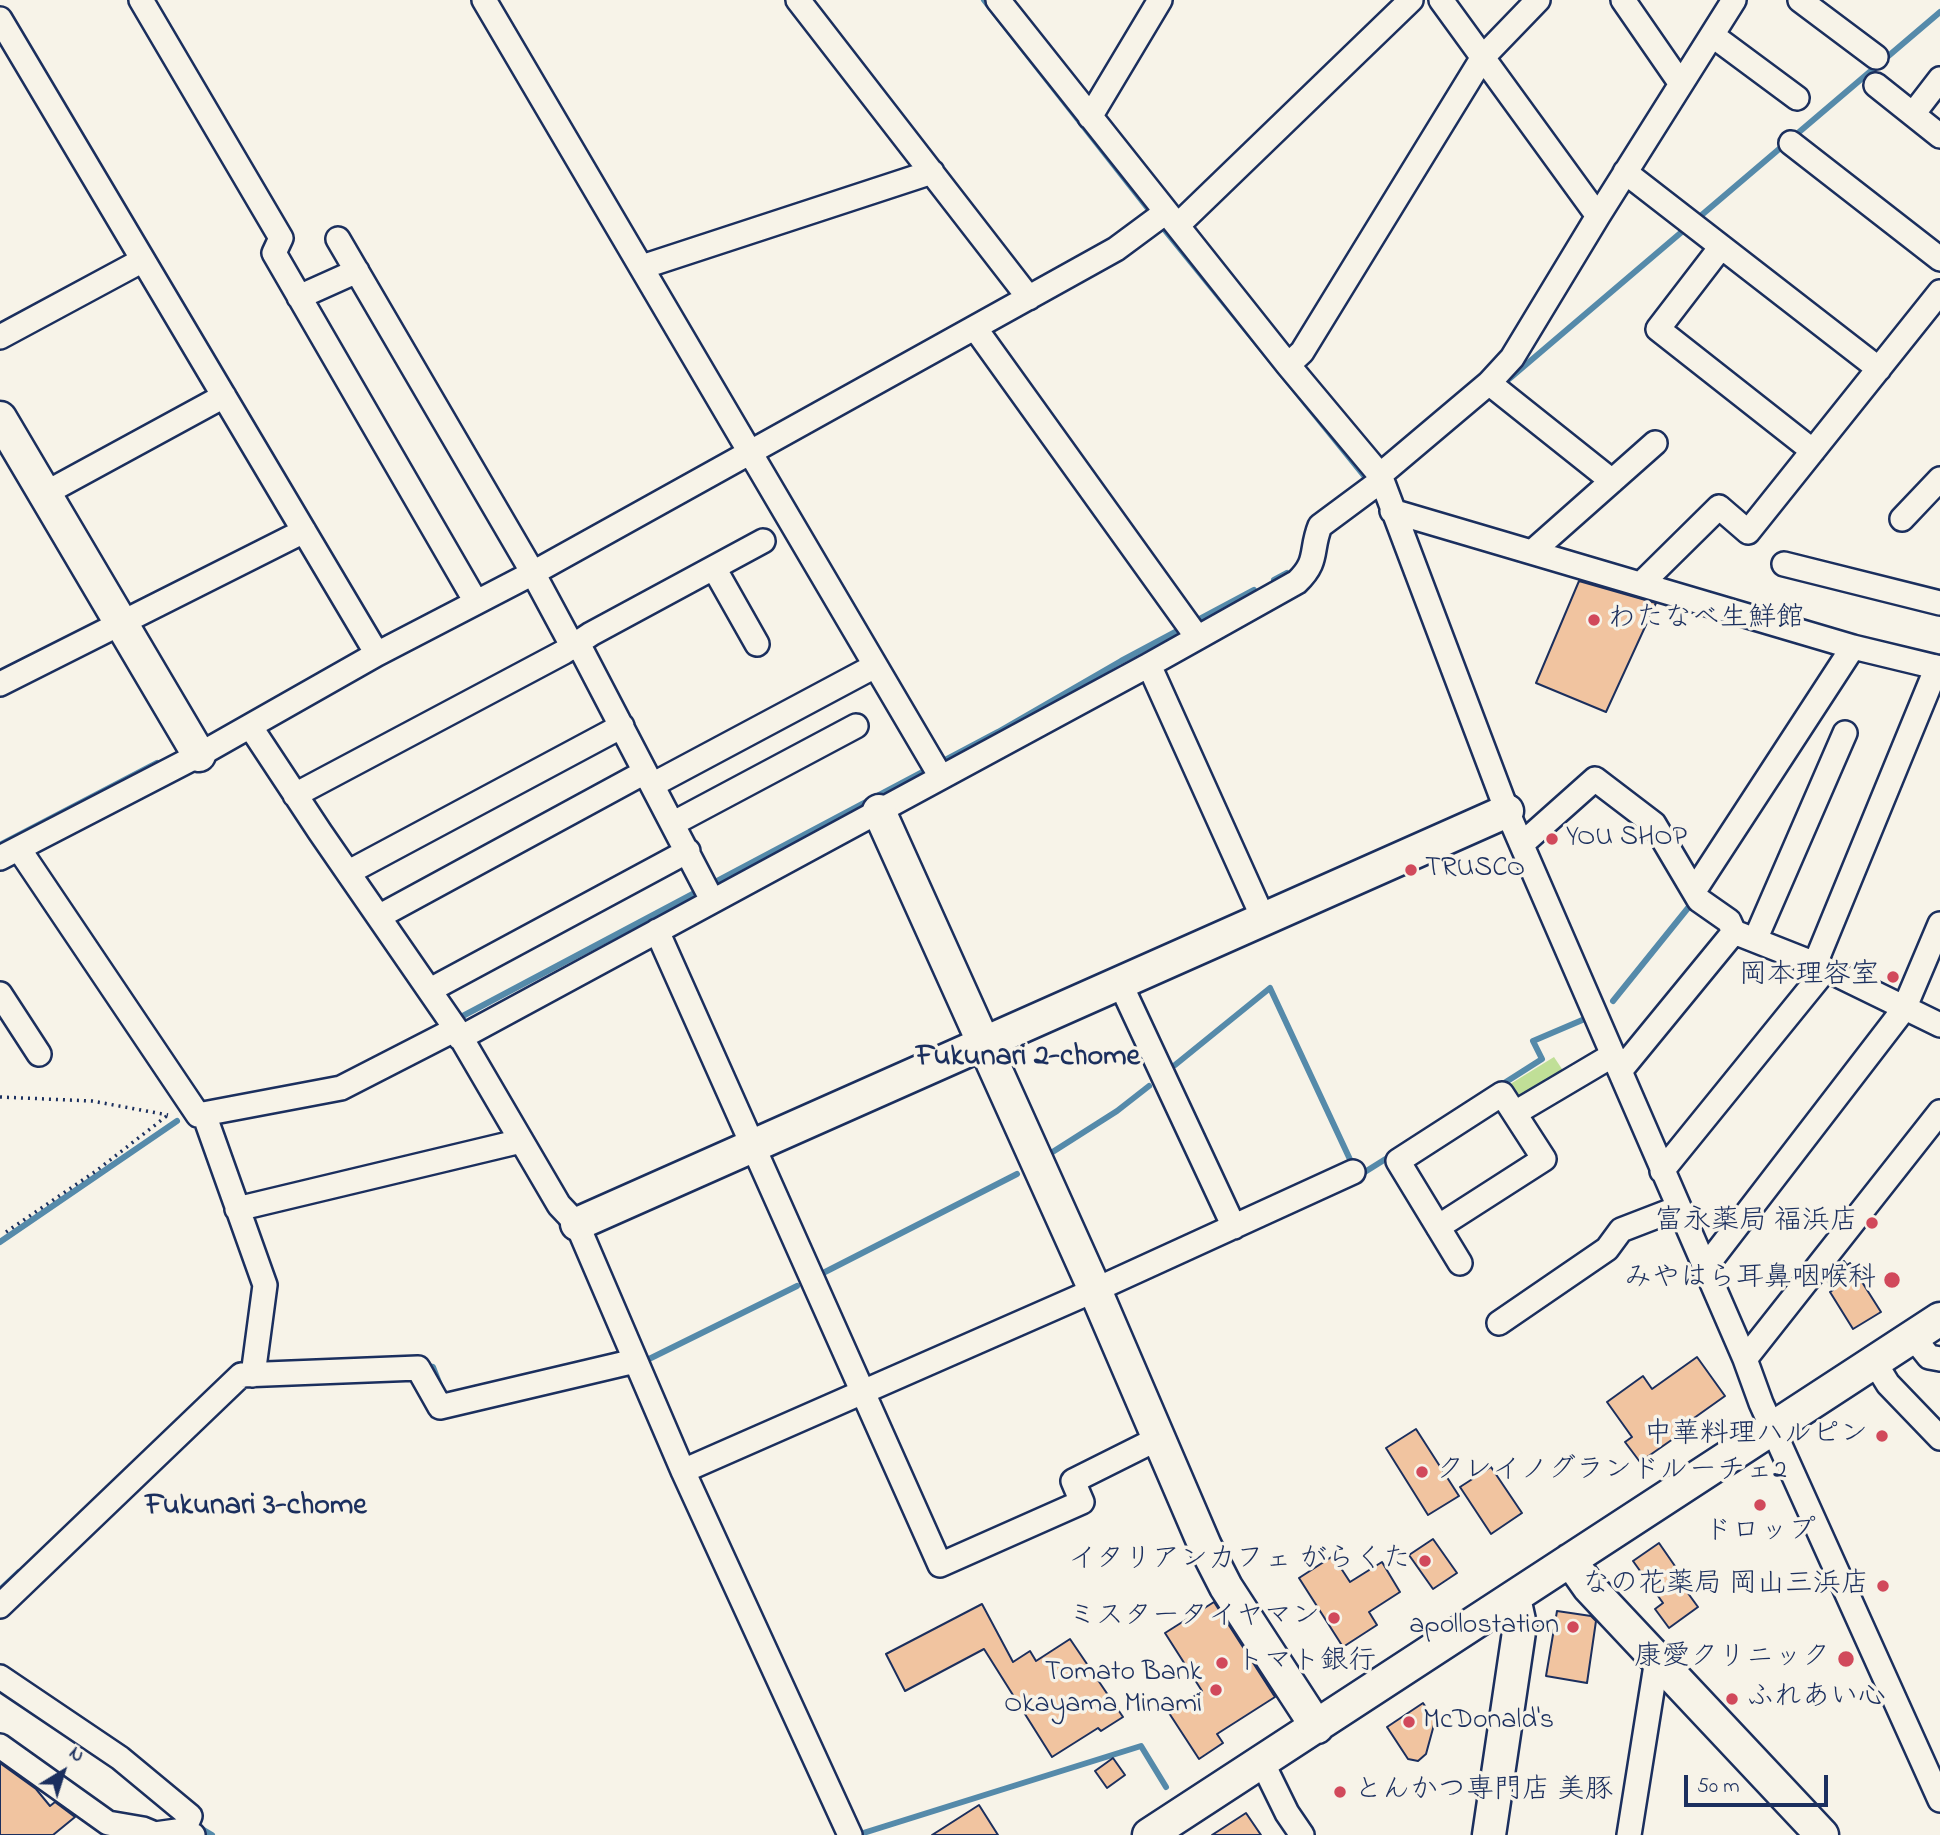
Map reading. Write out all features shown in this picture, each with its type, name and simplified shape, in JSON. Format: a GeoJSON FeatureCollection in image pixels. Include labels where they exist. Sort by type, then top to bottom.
{"type":"FeatureCollection","features":[{"type":"Feature","properties":{"kind":"street"},"geometry":{"type":"LineString","coordinates":[[141,0],[281,238],[274,253],[476,602]]}},
{"type":"Feature","properties":{"kind":"street"},"geometry":{"type":"LineString","coordinates":[[485,0],[936,769]]}},
{"type":"Feature","properties":{"kind":"street"},"geometry":{"type":"LineString","coordinates":[[798,0],[1029,298]]}},
{"type":"Feature","properties":{"kind":"street"},"geometry":{"type":"LineString","coordinates":[[998,0],[1090,117],[1164,219],[1381,477],[1507,811],[1745,1359],[1761,1403],[1940,1800]]}},
{"type":"Feature","properties":{"kind":"street"},"geometry":{"type":"LineString","coordinates":[[1090,117],[1160,0]]}},
{"type":"Feature","properties":{"kind":"street"},"geometry":{"type":"LineString","coordinates":[[253,1375],[265,1285],[201,1114],[9,853],[199,755],[377,654],[533,573],[1116,249],[1164,219],[1411,0]]}},
{"type":"Feature","properties":{"kind":"street"},"geometry":{"type":"LineString","coordinates":[[1441,0],[1598,216]]}},
{"type":"Feature","properties":{"kind":"street"},"geometry":{"type":"LineString","coordinates":[[1288,365],[1301,352],[1483,57],[1538,0]]}},
{"type":"Feature","properties":{"kind":"street"},"geometry":{"type":"LineString","coordinates":[[1623,0],[1681,84]]}},
{"type":"Feature","properties":{"kind":"street"},"geometry":{"type":"LineString","coordinates":[[201,1114],[341,1088],[458,1033],[657,931],[708,891],[879,811],[936,769],[1149,666],[1192,629],[1297,582],[1312,562],[1320,526],[1495,387],[1625,172],[1734,0]]}},
{"type":"Feature","properties":{"kind":"street"},"geometry":{"type":"LineString","coordinates":[[1800,0],[1876,57]]}},
{"type":"Feature","properties":{"kind":"street"},"geometry":{"type":"LineString","coordinates":[[0,19],[377,654]]}},
{"type":"Feature","properties":{"kind":"street"},"geometry":{"type":"LineString","coordinates":[[1712,35],[1797,98]]}},
{"type":"Feature","properties":{"kind":"street"},"geometry":{"type":"LineString","coordinates":[[1913,114],[1940,79]]}},
{"type":"Feature","properties":{"kind":"street"},"geometry":{"type":"LineString","coordinates":[[1876,85],[1940,136]]}},
{"type":"Feature","properties":{"kind":"street"},"geometry":{"type":"LineString","coordinates":[[1791,143],[1940,259]]}},
{"type":"Feature","properties":{"kind":"street"},"geometry":{"type":"LineString","coordinates":[[1625,172],[1879,369]]}},
{"type":"Feature","properties":{"kind":"street"},"geometry":{"type":"LineString","coordinates":[[642,267],[932,173]]}},
{"type":"Feature","properties":{"kind":"street"},"geometry":{"type":"LineString","coordinates":[[338,239],[533,573],[568,638],[583,653],[708,891]]}},
{"type":"Feature","properties":{"kind":"street"},"geometry":{"type":"LineString","coordinates":[[1721,247],[1658,329],[1813,451]]}},
{"type":"Feature","properties":{"kind":"street"},"geometry":{"type":"LineString","coordinates":[[0,337],[143,260]]}},
{"type":"Feature","properties":{"kind":"street"},"geometry":{"type":"LineString","coordinates":[[299,297],[357,271]]}},
{"type":"Feature","properties":{"kind":"street"},"geometry":{"type":"LineString","coordinates":[[1641,584],[1719,507],[1748,532],[1940,292]]}},
{"type":"Feature","properties":{"kind":"street"},"geometry":{"type":"LineString","coordinates":[[975,328],[1192,629]]}},
{"type":"Feature","properties":{"kind":"street"},"geometry":{"type":"LineString","coordinates":[[1495,387],[1612,481]]}},
{"type":"Feature","properties":{"kind":"street"},"geometry":{"type":"LineString","coordinates":[[44,494],[224,396]]}},
{"type":"Feature","properties":{"kind":"street"},"geometry":{"type":"LineString","coordinates":[[0,418],[199,755]]}},
{"type":"Feature","properties":{"kind":"street"},"geometry":{"type":"LineString","coordinates":[[1532,552],[1655,443]]}},
{"type":"Feature","properties":{"kind":"street"},"geometry":{"type":"LineString","coordinates":[[1902,519],[1940,479]]}},
{"type":"Feature","properties":{"kind":"street"},"geometry":{"type":"LineString","coordinates":[[1392,511],[1853,647],[1939,668],[1820,967],[1662,1171]]}},
{"type":"Feature","properties":{"kind":"street"},"geometry":{"type":"LineString","coordinates":[[0,684],[304,531]]}},
{"type":"Feature","properties":{"kind":"street"},"geometry":{"type":"LineString","coordinates":[[295,795],[763,541]]}},
{"type":"Feature","properties":{"kind":"street"},"geometry":{"type":"LineString","coordinates":[[1784,564],[1940,603]]}},
{"type":"Feature","properties":{"kind":"street"},"geometry":{"type":"LineString","coordinates":[[714,568],[757,644]]}},
{"type":"Feature","properties":{"kind":"street"},"geometry":{"type":"LineString","coordinates":[[1694,891],[1853,647]]}},
{"type":"Feature","properties":{"kind":"street"},"geometry":{"type":"LineString","coordinates":[[380,916],[875,666]]}},
{"type":"Feature","properties":{"kind":"street"},"geometry":{"type":"LineString","coordinates":[[1149,666],[1264,920]]}},
{"type":"Feature","properties":{"kind":"street"},"geometry":{"type":"LineString","coordinates":[[250,726],[430,990],[558,1205],[576,1224],[683,1471],[850,1835]]}},
{"type":"Feature","properties":{"kind":"street"},"geometry":{"type":"LineString","coordinates":[[349,872],[622,726]]}},
{"type":"Feature","properties":{"kind":"street"},"geometry":{"type":"LineString","coordinates":[[674,823],[856,726]]}},
{"type":"Feature","properties":{"kind":"street"},"geometry":{"type":"LineString","coordinates":[[1515,1113],[1617,1063],[1745,936],[1845,733]]}},
{"type":"Feature","properties":{"kind":"street"},"geometry":{"type":"LineString","coordinates":[[1522,844],[1595,779],[1654,824],[1699,900],[1745,936],[1820,967],[1940,1025]]}},
{"type":"Feature","properties":{"kind":"street"},"geometry":{"type":"LineString","coordinates":[[879,811],[1095,1290],[1205,1546],[1226,1587],[1317,1727]]}},
{"type":"Feature","properties":{"kind":"street"},"geometry":{"type":"LineString","coordinates":[[576,1224],[1507,811]]}},
{"type":"Feature","properties":{"kind":"street"},"geometry":{"type":"LineString","coordinates":[[430,990],[688,851]]}},
{"type":"Feature","properties":{"kind":"street"},"geometry":{"type":"LineString","coordinates":[[1704,1269],[1904,1009],[1940,924]]}},
{"type":"Feature","properties":{"kind":"street"},"geometry":{"type":"LineString","coordinates":[[657,931],[940,1565],[1082,1502],[1073,1481],[1158,1438]]}},
{"type":"Feature","properties":{"kind":"street"},"geometry":{"type":"LineString","coordinates":[[1120,983],[1234,1227]]}},
{"type":"Feature","properties":{"kind":"street"},"geometry":{"type":"LineString","coordinates":[[0,994],[39,1054]]}},
{"type":"Feature","properties":{"kind":"street"},"geometry":{"type":"LineString","coordinates":[[1438,1227],[1545,1158],[1502,1094],[1398,1161],[1438,1227],[1460,1263]]}},
{"type":"Feature","properties":{"kind":"street"},"geometry":{"type":"LineString","coordinates":[[1745,1359],[1940,1112]]}},
{"type":"Feature","properties":{"kind":"street"},"geometry":{"type":"LineString","coordinates":[[237,1209],[521,1141]]}},
{"type":"Feature","properties":{"kind":"street"},"geometry":{"type":"LineString","coordinates":[[683,1471],[1095,1290],[1353,1172]]}},
{"type":"Feature","properties":{"kind":"street"},"geometry":{"type":"LineString","coordinates":[[1499,1323],[1607,1250],[1620,1230],[1678,1208]]}},
{"type":"Feature","properties":{"kind":"street"},"geometry":{"type":"LineString","coordinates":[[1149,1835],[1940,1319]]}},
{"type":"Feature","properties":{"kind":"street"},"geometry":{"type":"LineString","coordinates":[[1913,1337],[1929,1357],[1940,1359]]}},
{"type":"Feature","properties":{"kind":"street"},"geometry":{"type":"LineString","coordinates":[[0,1606],[241,1376],[418,1368],[440,1406],[635,1361]]}},
{"type":"Feature","properties":{"kind":"street"},"geometry":{"type":"LineString","coordinates":[[1875,1363],[1888,1384],[1940,1438]]}},
{"type":"Feature","properties":{"kind":"street"},"geometry":{"type":"LineString","coordinates":[[1570,1560],[1589,1587],[1822,1835]]}},
{"type":"Feature","properties":{"kind":"street"},"geometry":{"type":"LineString","coordinates":[[1489,1835],[1520,1625],[1514,1598]]}},
{"type":"Feature","properties":{"kind":"street"},"geometry":{"type":"LineString","coordinates":[[1629,1835],[1657,1659]]}},
{"type":"Feature","properties":{"kind":"street"},"geometry":{"type":"LineString","coordinates":[[0,1678],[120,1758],[190,1816],[189,1827],[155,1835],[143,1829],[108,1823],[0,1746]]}},
{"type":"Feature","properties":{"kind":"street"},"geometry":{"type":"LineString","coordinates":[[1262,1762],[1287,1813],[1302,1835]]}},
{"type":"Feature","properties":{"kind":"path"},"geometry":{"type":"LineString","coordinates":[[0,1097],[92,1101],[168,1115],[201,1114]]}},
{"type":"Feature","properties":{"kind":"path"},"geometry":{"type":"LineString","coordinates":[[6,1232],[96,1171],[168,1115]]}},
{"type":"Feature","properties":{"kind":"green space"},"geometry":{"type":"Polygon","coordinates":[[[1554,1057],[1566,1075],[1518,1105],[1507,1086],[1554,1057]]]}},
{"type":"Feature","properties":{"kind":"building"},"geometry":{"type":"Polygon","coordinates":[[[1579,581],[1656,603],[1606,712],[1536,683],[1579,581]]]}},
{"type":"Feature","properties":{"kind":"building"},"geometry":{"type":"Polygon","coordinates":[[[1844,1261],[1847,1265],[1850,1263],[1881,1312],[1853,1329],[1830,1292],[1833,1290],[1826,1279],[1835,1274],[1833,1270],[1844,1261]]]}},
{"type":"Feature","properties":{"kind":"building"},"geometry":{"type":"Polygon","coordinates":[[[1697,1357],[1725,1396],[1680,1428],[1683,1432],[1640,1462],[1625,1442],[1632,1437],[1607,1402],[1643,1376],[1652,1389],[1697,1357]]]}},
{"type":"Feature","properties":{"kind":"building","name":"クレイノグランドルーチェ2"},"geometry":{"type":"Polygon","coordinates":[[[1416,1429],[1459,1496],[1428,1515],[1386,1448],[1416,1429]]]}},
{"type":"Feature","properties":{"kind":"building"},"geometry":{"type":"Polygon","coordinates":[[[1491,1467],[1522,1513],[1491,1534],[1460,1487],[1491,1467]]]}},
{"type":"Feature","properties":{"kind":"building"},"geometry":{"type":"Polygon","coordinates":[[[1433,1539],[1457,1573],[1433,1589],[1409,1555],[1433,1539]]]}},
{"type":"Feature","properties":{"kind":"building"},"geometry":{"type":"Polygon","coordinates":[[[1659,1543],[1686,1582],[1682,1585],[1698,1607],[1669,1628],[1655,1609],[1663,1603],[1633,1561],[1659,1543]]]}},
{"type":"Feature","properties":{"kind":"building"},"geometry":{"type":"Polygon","coordinates":[[[1333,1556],[1350,1582],[1382,1562],[1400,1592],[1369,1612],[1377,1625],[1343,1647],[1299,1578],[1333,1556]]]}},
{"type":"Feature","properties":{"kind":"building","name":"トマト銀行"},"geometry":{"type":"Polygon","coordinates":[[[1214,1602],[1275,1697],[1217,1734],[1223,1743],[1199,1759],[1169,1713],[1202,1691],[1165,1633],[1214,1602]]]}},
{"type":"Feature","properties":{"kind":"building"},"geometry":{"type":"Polygon","coordinates":[[[982,1604],[1013,1662],[1030,1651],[1036,1661],[1070,1639],[1123,1717],[1101,1731],[1098,1728],[1052,1757],[984,1649],[905,1691],[886,1654],[982,1604]]]}},
{"type":"Feature","properties":{"kind":"building"},"geometry":{"type":"Polygon","coordinates":[[[1557,1611],[1591,1616],[1596,1621],[1587,1683],[1546,1676],[1557,1611]]]}},
{"type":"Feature","properties":{"kind":"building"},"geometry":{"type":"Polygon","coordinates":[[[1423,1703],[1435,1721],[1426,1754],[1418,1761],[1408,1759],[1387,1727],[1423,1703]]]}},
{"type":"Feature","properties":{"kind":"building"},"geometry":{"type":"Polygon","coordinates":[[[1113,1758],[1125,1775],[1107,1788],[1095,1771],[1113,1758]]]}},
{"type":"Feature","properties":{"kind":"building"},"geometry":{"type":"Polygon","coordinates":[[[0,1763],[36,1789],[50,1806],[55,1802],[75,1817],[53,1835],[0,1835],[0,1763]]]}},
{"type":"Feature","properties":{"kind":"building"},"geometry":{"type":"Polygon","coordinates":[[[979,1805],[998,1835],[932,1835],[979,1805]]]}},
{"type":"Feature","properties":{"kind":"building"},"geometry":{"type":"Polygon","coordinates":[[[1246,1813],[1261,1835],[1212,1835],[1246,1813]]]}},
{"type":"Feature","properties":{"kind":"waterway"},"geometry":{"type":"LineString","coordinates":[[984,0],[1153,215]]}},
{"type":"Feature","properties":{"kind":"waterway"},"geometry":{"type":"LineString","coordinates":[[1502,385],[1940,12]]}},
{"type":"Feature","properties":{"kind":"waterway"},"geometry":{"type":"LineString","coordinates":[[1160,224],[1366,478]]}},
{"type":"Feature","properties":{"kind":"waterway"},"geometry":{"type":"LineString","coordinates":[[1274,580],[1287,573]]}},
{"type":"Feature","properties":{"kind":"waterway"},"geometry":{"type":"LineString","coordinates":[[459,1018],[998,732],[1121,661],[1254,590]]}},
{"type":"Feature","properties":{"kind":"waterway"},"geometry":{"type":"LineString","coordinates":[[0,845],[157,763]]}},
{"type":"Feature","properties":{"kind":"waterway"},"geometry":{"type":"LineString","coordinates":[[1613,1001],[1692,903]]}},
{"type":"Feature","properties":{"kind":"waterway"},"geometry":{"type":"LineString","coordinates":[[1175,1065],[1270,988],[1354,1168]]}},
{"type":"Feature","properties":{"kind":"waterway"},"geometry":{"type":"LineString","coordinates":[[1498,1087],[1542,1059],[1533,1041],[1587,1018]]}},
{"type":"Feature","properties":{"kind":"waterway"},"geometry":{"type":"LineString","coordinates":[[1051,1153],[1117,1111],[1149,1086]]}},
{"type":"Feature","properties":{"kind":"waterway"},"geometry":{"type":"LineString","coordinates":[[0,1242],[177,1121]]}},
{"type":"Feature","properties":{"kind":"waterway"},"geometry":{"type":"LineString","coordinates":[[1360,1175],[1392,1155]]}},
{"type":"Feature","properties":{"kind":"waterway"},"geometry":{"type":"LineString","coordinates":[[825,1272],[1017,1174]]}},
{"type":"Feature","properties":{"kind":"waterway"},"geometry":{"type":"LineString","coordinates":[[649,1359],[797,1286]]}},
{"type":"Feature","properties":{"kind":"waterway"},"geometry":{"type":"LineString","coordinates":[[424,1365],[433,1367],[442,1390]]}},
{"type":"Feature","properties":{"kind":"waterway"},"geometry":{"type":"LineString","coordinates":[[0,1590],[19,1572]]}},
{"type":"Feature","properties":{"kind":"waterway"},"geometry":{"type":"LineString","coordinates":[[860,1834],[1141,1746],[1166,1787]]}},
{"type":"Feature","properties":{"kind":"waterway"},"geometry":{"type":"LineString","coordinates":[[197,1826],[212,1835]]}},
{"type":"Feature","properties":{"kind":"place","name":"わたなべ生鮮館"},"geometry":{"type":"Point","coordinates":[1594,620]}},
{"type":"Feature","properties":{"kind":"place","name":"YOU SHOP"},"geometry":{"type":"Point","coordinates":[1552,839]}},
{"type":"Feature","properties":{"kind":"place","name":"TRUSCO"},"geometry":{"type":"Point","coordinates":[1411,870]}},
{"type":"Feature","properties":{"kind":"place","name":"岡本理容室"},"geometry":{"type":"Point","coordinates":[1893,977]}},
{"type":"Feature","properties":{"kind":"place","name":"富永薬局 福浜店"},"geometry":{"type":"Point","coordinates":[1872,1223]}},
{"type":"Feature","properties":{"kind":"place","name":"みやはら耳鼻咽喉科"},"geometry":{"type":"Point","coordinates":[1892,1280]}},
{"type":"Feature","properties":{"kind":"place","name":"中華料理ハルピン"},"geometry":{"type":"Point","coordinates":[1882,1436]}},
{"type":"Feature","properties":{"kind":"place","name":"クレイノグランドルーチェ2"},"geometry":{"type":"Point","coordinates":[1422,1472]}},
{"type":"Feature","properties":{"kind":"place","name":"ドロップ"},"geometry":{"type":"Point","coordinates":[1760,1505]}},
{"type":"Feature","properties":{"kind":"place","name":"イタリアンカフェ がらくた"},"geometry":{"type":"Point","coordinates":[1425,1561]}},
{"type":"Feature","properties":{"kind":"place","name":"なの花薬局 岡山三浜店"},"geometry":{"type":"Point","coordinates":[1883,1586]}},
{"type":"Feature","properties":{"kind":"place","name":"ミスタータイヤマン"},"geometry":{"type":"Point","coordinates":[1334,1618]}},
{"type":"Feature","properties":{"kind":"place","name":"apollostation"},"geometry":{"type":"Point","coordinates":[1573,1627]}},
{"type":"Feature","properties":{"kind":"place","name":"康愛クリニック"},"geometry":{"type":"Point","coordinates":[1846,1659]}},
{"type":"Feature","properties":{"kind":"place","name":"トマト銀行"},"geometry":{"type":"Point","coordinates":[1222,1663]}},
{"type":"Feature","properties":{"kind":"place","name":"Tomato Bank Okayama Minami"},"geometry":{"type":"Point","coordinates":[1216,1690]}},
{"type":"Feature","properties":{"kind":"place","name":"ふれあい心"},"geometry":{"type":"Point","coordinates":[1732,1699]}},
{"type":"Feature","properties":{"kind":"place","name":"McDonald's"},"geometry":{"type":"Point","coordinates":[1409,1722]}},
{"type":"Feature","properties":{"kind":"place","name":"とんかつ専門店 美豚"},"geometry":{"type":"Point","coordinates":[1340,1792]}},
{"type":"Feature","properties":{"kind":"district","name":"Fukunari 2-chome"},"geometry":{"type":"Point","coordinates":[1028,1059]}},
{"type":"Feature","properties":{"kind":"district","name":"Fukunari 3-chome"},"geometry":{"type":"Point","coordinates":[256,1508]}}]}
